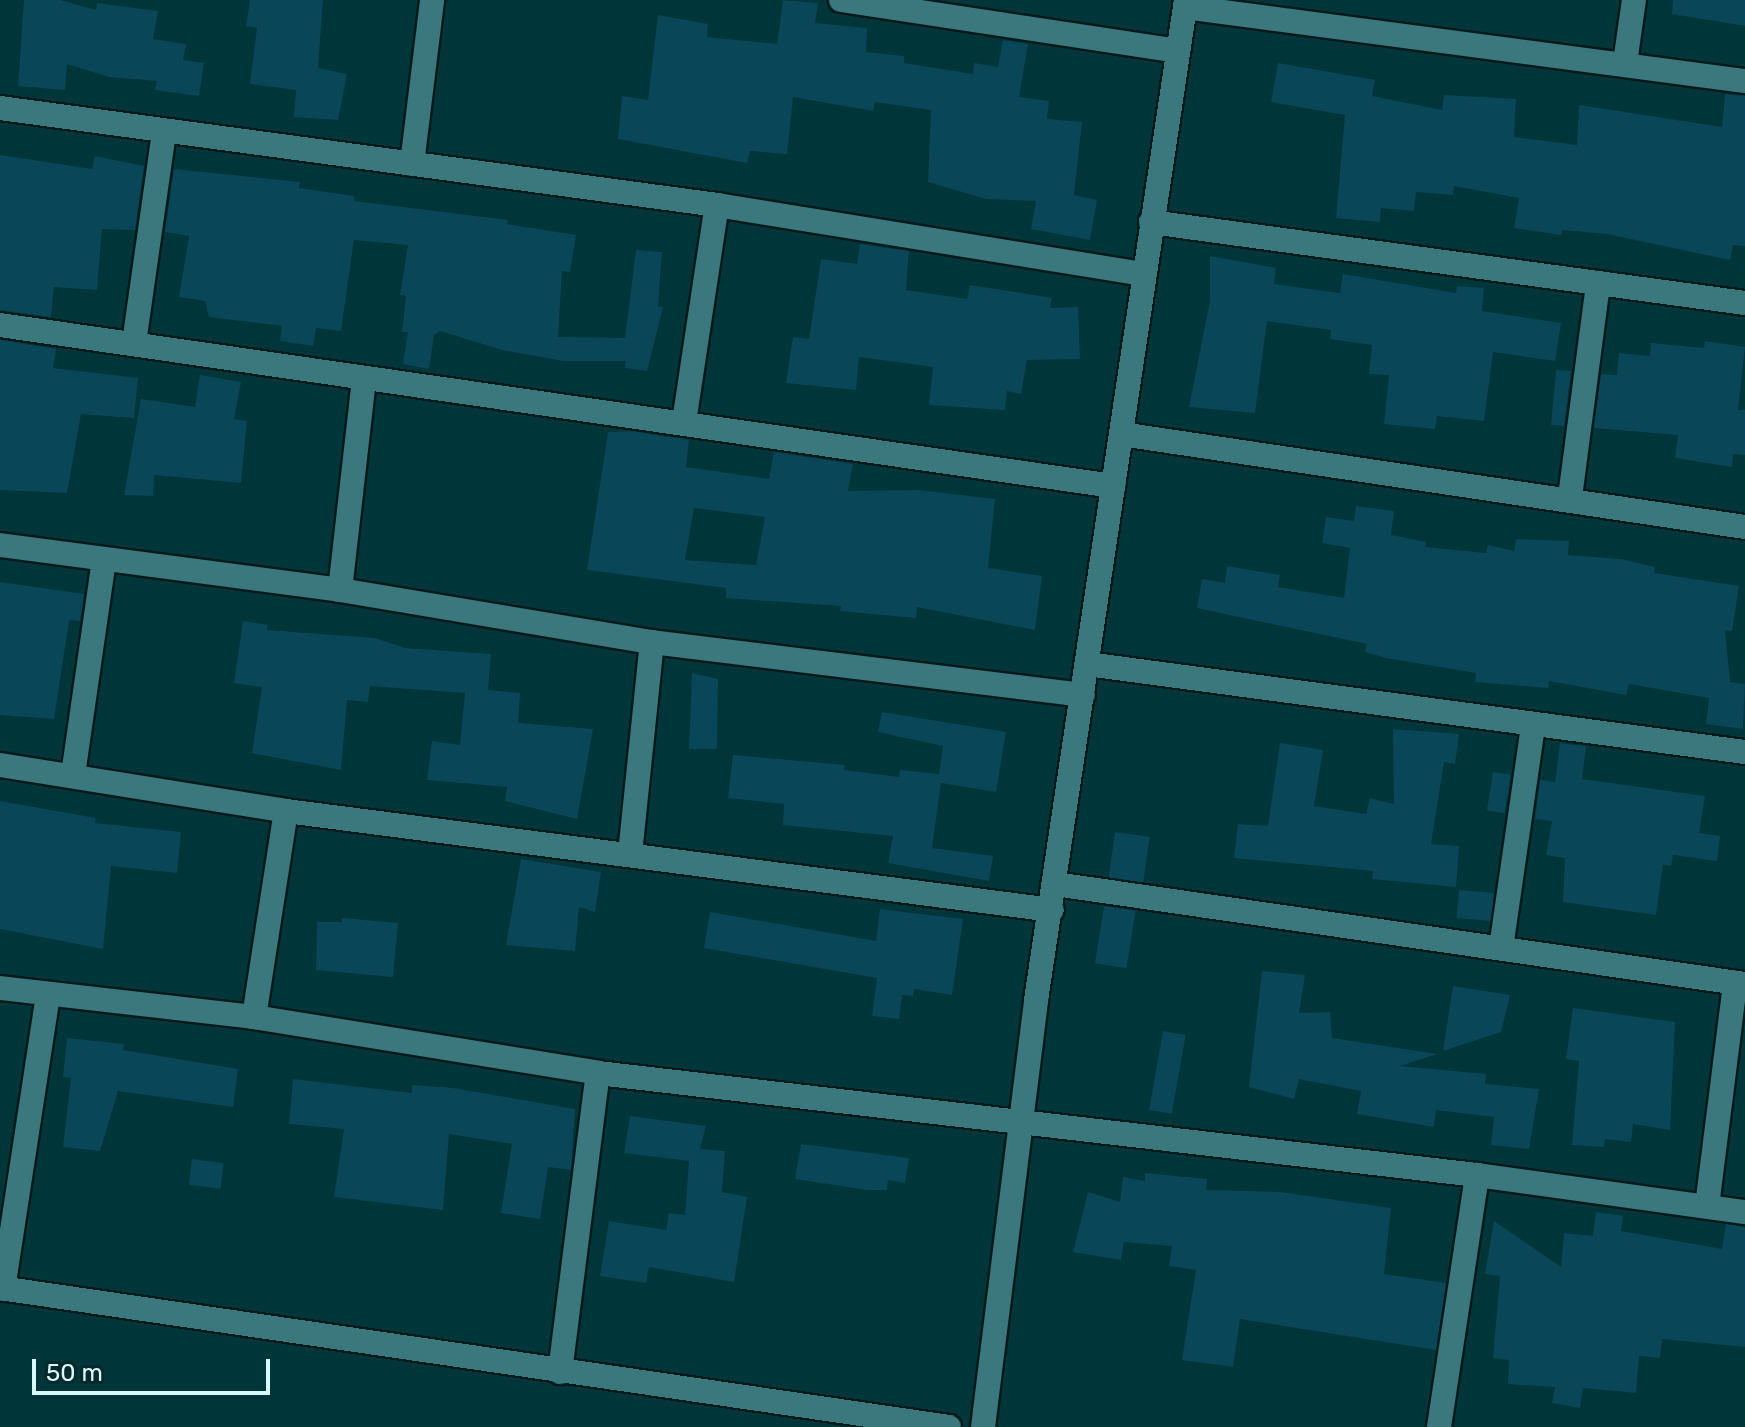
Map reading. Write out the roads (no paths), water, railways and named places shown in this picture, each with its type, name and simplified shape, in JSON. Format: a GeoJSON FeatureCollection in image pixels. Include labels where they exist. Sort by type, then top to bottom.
{"type":"FeatureCollection","features":[{"type":"Feature","properties":{"kind":"street"},"geometry":{"type":"LineString","coordinates":[[412,164],[432,0]]}},
{"type":"Feature","properties":{"kind":"street"},"geometry":{"type":"LineString","coordinates":[[841,0],[1177,51]]}},
{"type":"Feature","properties":{"kind":"street"},"geometry":{"type":"LineString","coordinates":[[1625,63],[1634,0]]}},
{"type":"Feature","properties":{"kind":"street"},"geometry":{"type":"LineString","coordinates":[[983,1427],[1019,1125],[1185,4],[1745,81]]}},
{"type":"Feature","properties":{"kind":"street"},"geometry":{"type":"LineString","coordinates":[[0,108],[164,133],[717,205],[1143,274]]}},
{"type":"Feature","properties":{"kind":"street"},"geometry":{"type":"LineString","coordinates":[[134,343],[164,133]]}},
{"type":"Feature","properties":{"kind":"street"},"geometry":{"type":"LineString","coordinates":[[684,422],[717,205]]}},
{"type":"Feature","properties":{"kind":"street"},"geometry":{"type":"LineString","coordinates":[[1151,222],[1745,303]]}},
{"type":"Feature","properties":{"kind":"street"},"geometry":{"type":"LineString","coordinates":[[1570,497],[1598,283]]}},
{"type":"Feature","properties":{"kind":"street"},"geometry":{"type":"LineString","coordinates":[[0,325],[1113,486]]}},
{"type":"Feature","properties":{"kind":"street"},"geometry":{"type":"LineString","coordinates":[[340,590],[364,379]]}},
{"type":"Feature","properties":{"kind":"street"},"geometry":{"type":"LineString","coordinates":[[1121,434],[1570,497],[1745,527]]}},
{"type":"Feature","properties":{"kind":"street"},"geometry":{"type":"LineString","coordinates":[[0,545],[340,590],[652,642],[1083,695]]}},
{"type":"Feature","properties":{"kind":"street"},"geometry":{"type":"LineString","coordinates":[[73,775],[104,561]]}},
{"type":"Feature","properties":{"kind":"street"},"geometry":{"type":"LineString","coordinates":[[630,854],[652,642]]}},
{"type":"Feature","properties":{"kind":"street"},"geometry":{"type":"LineString","coordinates":[[1087,664],[1745,752]]}},
{"type":"Feature","properties":{"kind":"street"},"geometry":{"type":"LineString","coordinates":[[1501,948],[1533,725]]}},
{"type":"Feature","properties":{"kind":"street"},"geometry":{"type":"LineString","coordinates":[[0,765],[286,811],[1052,910]]}},
{"type":"Feature","properties":{"kind":"street"},"geometry":{"type":"LineString","coordinates":[[254,1017],[286,811]]}},
{"type":"Feature","properties":{"kind":"street"},"geometry":{"type":"LineString","coordinates":[[1055,884],[1740,984],[1707,1206]]}},
{"type":"Feature","properties":{"kind":"street"},"geometry":{"type":"LineString","coordinates":[[0,988],[254,1017],[598,1073],[1019,1125],[1477,1175],[1745,1212]]}},
{"type":"Feature","properties":{"kind":"street"},"geometry":{"type":"LineString","coordinates":[[48,995],[1,1289],[949,1427]]}},
{"type":"Feature","properties":{"kind":"street"},"geometry":{"type":"LineString","coordinates":[[560,1372],[598,1073]]}},
{"type":"Feature","properties":{"kind":"street"},"geometry":{"type":"LineString","coordinates":[[1439,1427],[1477,1175]]}}]}
